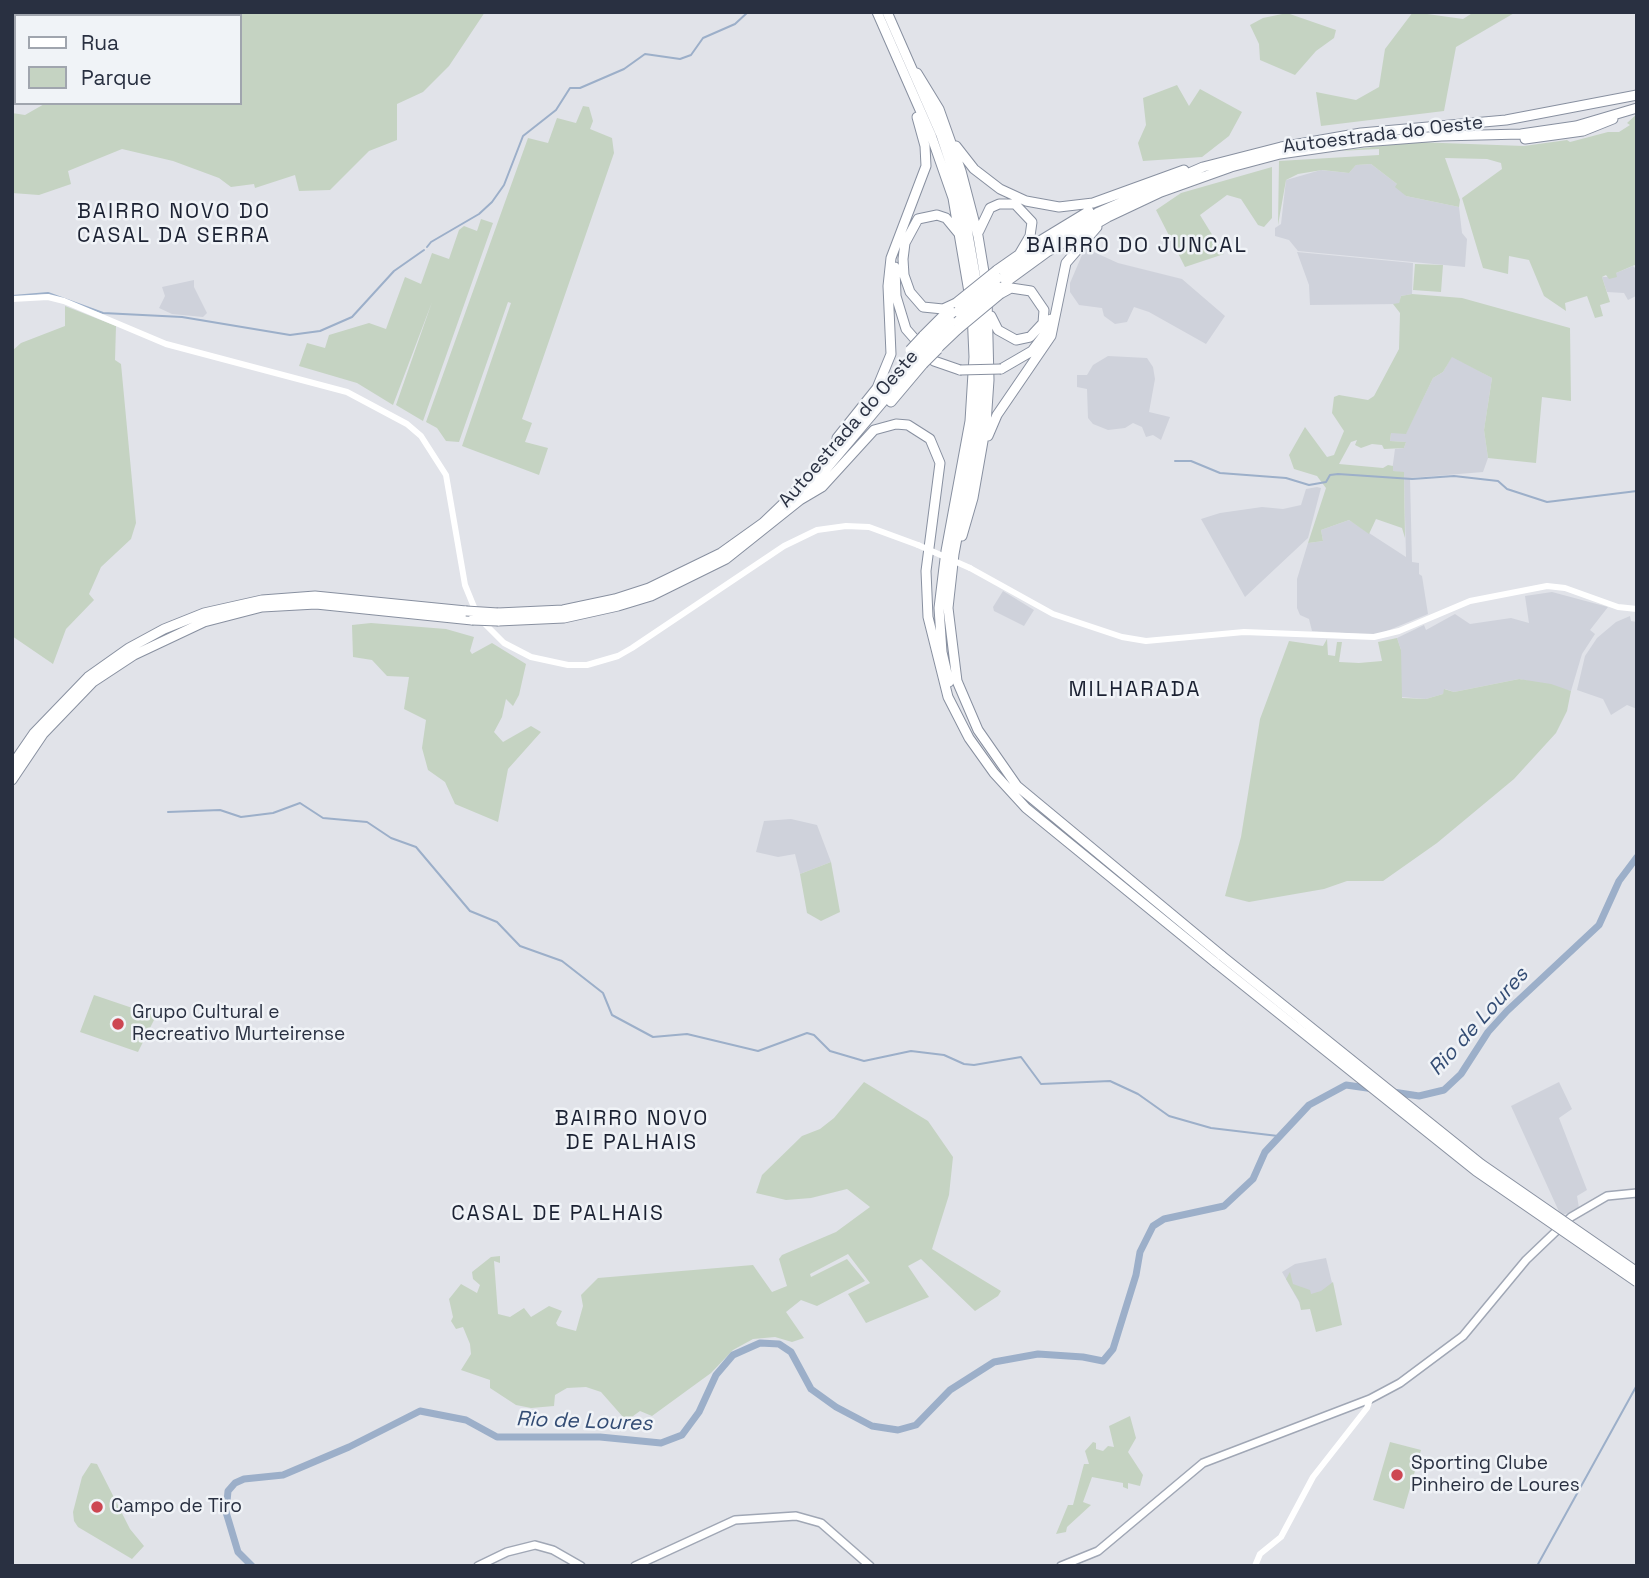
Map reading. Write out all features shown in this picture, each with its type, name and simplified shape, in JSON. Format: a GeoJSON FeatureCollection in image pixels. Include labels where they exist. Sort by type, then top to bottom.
{"type":"FeatureCollection","features":[{"type":"Feature","properties":{"kind":"highway"},"geometry":{"type":"LineString","coordinates":[[877,12],[931,135],[953,198],[962,239],[973,321],[973,387],[959,490],[941,579],[943,652],[948,697],[963,727],[1010,792],[1046,827],[1481,1164],[1637,1272]]}},
{"type":"Feature","properties":{"kind":"highway"},"geometry":{"type":"LineString","coordinates":[[887,12],[941,135],[961,195],[976,271],[981,318],[982,390],[954,554],[943,652]]}},
{"type":"Feature","properties":{"kind":"highway"},"geometry":{"type":"LineString","coordinates":[[909,62],[934,100],[948,132],[978,236],[988,308],[989,380],[982,457]]}},
{"type":"Feature","properties":{"kind":"highway"},"geometry":{"type":"LineString","coordinates":[[877,388],[891,354],[889,278],[897,244],[922,182],[926,154],[919,122],[905,89],[903,71]]}},
{"type":"Feature","properties":{"kind":"highway","name":"Autoestrada do Oeste"},"geometry":{"type":"LineString","coordinates":[[1506,120],[1637,95]]}},
{"type":"Feature","properties":{"kind":"highway","name":"Autoestrada do Oeste"},"geometry":{"type":"LineString","coordinates":[[12,780],[43,734],[90,680],[183,629],[262,607],[342,605],[472,620],[498,617],[590,606],[649,588],[694,568],[762,523],[825,461],[930,342],[1043,245],[1097,213],[1203,167],[1362,134],[1562,116],[1613,106],[1625,98]]}},
{"type":"Feature","properties":{"kind":"highway","name":"Autoestrada do Oeste"},"geometry":{"type":"LineString","coordinates":[[1280,151],[1363,142],[1499,135],[1576,126],[1634,109]]}},
{"type":"Feature","properties":{"kind":"highway"},"geometry":{"type":"LineString","coordinates":[[948,132],[974,169],[1000,189],[1026,201],[1059,207],[1079,206],[1173,172],[1203,167]]}},
{"type":"Feature","properties":{"kind":"highway","name":"Autoestrada do Oeste"},"geometry":{"type":"LineString","coordinates":[[999,282],[1108,217],[1185,183],[1266,154]]}},
{"type":"Feature","properties":{"kind":"highway"},"geometry":{"type":"LineString","coordinates":[[1019,255],[1125,191]]}},
{"type":"Feature","properties":{"kind":"highway"},"geometry":{"type":"LineString","coordinates":[[930,342],[999,282],[1030,236],[1031,222],[1016,204],[999,204],[989,208],[978,236]]}},
{"type":"Feature","properties":{"kind":"highway"},"geometry":{"type":"LineString","coordinates":[[957,317],[943,309],[923,307],[910,292],[904,275],[903,259],[910,229],[918,219],[928,215],[946,218],[962,239]]}},
{"type":"Feature","properties":{"kind":"highway"},"geometry":{"type":"LineString","coordinates":[[954,554],[967,525],[982,457],[997,415],[1051,336],[1060,278],[1070,256],[1108,217]]}},
{"type":"Feature","properties":{"kind":"highway"},"geometry":{"type":"LineString","coordinates":[[897,244],[896,296],[906,329],[934,360],[960,370],[1001,369],[1017,362],[1039,344],[1049,325],[1057,297]]}},
{"type":"Feature","properties":{"kind":"highway"},"geometry":{"type":"LineString","coordinates":[[988,308],[994,323],[1004,336],[1016,340],[1037,332],[1043,323],[1044,310],[1037,295],[999,282]]}},
{"type":"Feature","properties":{"kind":"highway"},"geometry":{"type":"LineString","coordinates":[[825,461],[840,433],[877,388],[916,357]]}},
{"type":"Feature","properties":{"kind":"highway"},"geometry":{"type":"LineString","coordinates":[[800,500],[822,487],[860,442],[916,357]]}},
{"type":"Feature","properties":{"kind":"highway","name":"Autoestrada do Oeste"},"geometry":{"type":"LineString","coordinates":[[12,765],[43,723],[129,648],[164,629],[204,613],[262,600],[346,597],[498,617],[564,618],[651,596],[726,559],[800,500],[916,357]]}},
{"type":"Feature","properties":{"kind":"highway"},"geometry":{"type":"LineString","coordinates":[[860,442],[874,430],[896,424],[920,430],[937,450],[939,479],[926,571],[928,617],[961,691],[984,753]]}},
{"type":"Feature","properties":{"kind":"highway"},"geometry":{"type":"LineString","coordinates":[[1219,960],[1476,1171],[1637,1282]]}},
{"type":"Feature","properties":{"kind":"main road"},"geometry":{"type":"LineString","coordinates":[[12,299],[48,297],[64,301],[166,344],[347,392],[407,424],[421,436],[446,475],[465,585],[472,605],[491,632],[531,657],[568,665],[587,664],[618,656],[784,546],[817,530],[846,526],[869,527],[918,545],[970,568],[1053,614],[1122,637],[1146,641],[1244,632],[1374,637],[1399,631],[1470,601],[1547,586],[1564,588],[1618,607],[1637,609]]}},
{"type":"Feature","properties":{"kind":"main road"},"geometry":{"type":"LineString","coordinates":[[1060,1566],[1098,1551],[1203,1463],[1370,1399],[1400,1383],[1463,1336],[1526,1260],[1560,1227],[1606,1196],[1637,1193]]}},
{"type":"Feature","properties":{"kind":"main road"},"geometry":{"type":"LineString","coordinates":[[1255,1566],[1264,1550],[1281,1537],[1314,1477],[1367,1408],[1370,1399]]}},
{"type":"Feature","properties":{"kind":"main road"},"geometry":{"type":"LineString","coordinates":[[635,1566],[728,1522],[796,1516],[821,1523],[870,1566]]}},
{"type":"Feature","properties":{"kind":"main road"},"geometry":{"type":"LineString","coordinates":[[478,1566],[507,1552],[536,1545],[552,1550],[581,1566]]}},
{"type":"Feature","properties":{"kind":"shaded area"},"geometry":{"type":"Polygon","coordinates":[[[1371,164],[1397,184],[1406,196],[1459,207],[1462,233],[1467,239],[1465,267],[1298,251],[1289,240],[1275,236],[1275,228],[1281,224],[1286,180],[1321,170],[1349,173],[1356,165],[1371,164]]]}},
{"type":"Feature","properties":{"kind":"shaded area"},"geometry":{"type":"Polygon","coordinates":[[[1085,248],[1118,263],[1182,279],[1225,316],[1206,344],[1149,312],[1134,307],[1127,322],[1115,324],[1104,316],[1102,308],[1079,305],[1070,292],[1070,283],[1085,248]]]}},
{"type":"Feature","properties":{"kind":"shaded area"},"geometry":{"type":"Polygon","coordinates":[[[1297,252],[1413,263],[1412,294],[1401,296],[1399,304],[1310,305],[1309,285],[1297,252]]]}},
{"type":"Feature","properties":{"kind":"shaded area"},"geometry":{"type":"Polygon","coordinates":[[[1633,266],[1637,270],[1636,296],[1628,300],[1624,293],[1607,292],[1602,277],[1616,277],[1616,273],[1633,266]]]}},
{"type":"Feature","properties":{"kind":"shaded area"},"geometry":{"type":"Polygon","coordinates":[[[194,280],[194,287],[207,313],[203,317],[172,314],[159,308],[165,296],[162,287],[194,280]]]}},
{"type":"Feature","properties":{"kind":"shaded area"},"geometry":{"type":"Polygon","coordinates":[[[1108,356],[1147,358],[1153,367],[1155,379],[1149,412],[1170,417],[1161,440],[1153,435],[1146,437],[1142,427],[1133,423],[1125,428],[1108,430],[1093,424],[1088,418],[1087,389],[1077,387],[1077,375],[1087,375],[1093,365],[1108,356]]]}},
{"type":"Feature","properties":{"kind":"shaded area"},"geometry":{"type":"Polygon","coordinates":[[[1452,356],[1492,378],[1484,430],[1488,458],[1483,472],[1410,478],[1412,562],[1419,563],[1428,614],[1377,635],[1312,631],[1309,619],[1300,615],[1297,608],[1297,579],[1308,543],[1323,541],[1321,530],[1349,520],[1406,557],[1404,473],[1392,471],[1395,449],[1404,448],[1406,442],[1390,441],[1391,433],[1406,433],[1433,378],[1443,372],[1452,356]]]}},
{"type":"Feature","properties":{"kind":"shaded area"},"geometry":{"type":"Polygon","coordinates":[[[1321,488],[1308,538],[1245,597],[1201,519],[1220,513],[1262,507],[1283,509],[1301,505],[1306,489],[1321,488]]]}},
{"type":"Feature","properties":{"kind":"shaded area"},"geometry":{"type":"Polygon","coordinates":[[[1003,591],[1034,610],[1024,626],[994,611],[993,607],[1003,591]]]}},
{"type":"Feature","properties":{"kind":"shaded area"},"geometry":{"type":"Polygon","coordinates":[[[1552,592],[1608,607],[1590,630],[1595,634],[1582,654],[1571,691],[1519,679],[1454,692],[1445,689],[1443,694],[1426,699],[1401,697],[1401,650],[1397,638],[1424,625],[1426,630],[1455,614],[1470,624],[1511,618],[1529,623],[1525,596],[1552,592]]]}},
{"type":"Feature","properties":{"kind":"shaded area"},"geometry":{"type":"Polygon","coordinates":[[[1630,616],[1631,621],[1637,622],[1637,709],[1627,705],[1611,715],[1603,699],[1577,690],[1585,656],[1597,638],[1616,622],[1630,616]]]}},
{"type":"Feature","properties":{"kind":"shaded area"},"geometry":{"type":"Polygon","coordinates":[[[791,819],[817,825],[831,862],[800,874],[795,854],[778,857],[756,852],[764,821],[791,819]]]}},
{"type":"Feature","properties":{"kind":"shaded area"},"geometry":{"type":"Polygon","coordinates":[[[1559,1082],[1572,1109],[1559,1118],[1587,1190],[1577,1196],[1579,1208],[1561,1216],[1511,1106],[1559,1082]]]}},
{"type":"Feature","properties":{"kind":"shaded area"},"geometry":{"type":"Polygon","coordinates":[[[1326,1258],[1335,1295],[1299,1302],[1282,1272],[1295,1264],[1326,1258]]]}},
{"type":"Feature","properties":{"kind":"green space"},"geometry":{"type":"Polygon","coordinates":[[[485,12],[449,66],[423,92],[397,104],[397,140],[369,151],[330,190],[299,191],[295,175],[255,188],[254,184],[231,187],[219,178],[173,161],[122,149],[68,171],[71,184],[39,195],[12,193],[12,113],[25,115],[42,105],[242,105],[242,14],[144,14],[485,12]]]}},
{"type":"Feature","properties":{"kind":"green space"},"geometry":{"type":"Polygon","coordinates":[[[1413,12],[1463,19],[1474,12],[1516,12],[1456,47],[1444,111],[1321,126],[1316,92],[1356,100],[1379,87],[1385,49],[1413,12]]]}},
{"type":"Feature","properties":{"kind":"green space"},"geometry":{"type":"Polygon","coordinates":[[[1287,13],[1336,30],[1334,38],[1316,51],[1295,75],[1260,60],[1259,44],[1250,25],[1263,18],[1287,13]]]}},
{"type":"Feature","properties":{"kind":"green space"},"geometry":{"type":"Polygon","coordinates":[[[1177,85],[1189,106],[1200,89],[1242,112],[1229,136],[1202,157],[1143,161],[1138,143],[1146,125],[1143,98],[1177,85]]]}},
{"type":"Feature","properties":{"kind":"green space"},"geometry":{"type":"Polygon","coordinates":[[[583,106],[589,107],[593,121],[590,129],[612,138],[614,153],[522,419],[532,423],[525,442],[548,448],[539,475],[462,446],[511,303],[508,302],[459,442],[446,441],[437,428],[426,422],[528,138],[548,143],[557,118],[576,123],[583,106]]]}},
{"type":"Feature","properties":{"kind":"green space"},"geometry":{"type":"Polygon","coordinates":[[[1637,114],[1637,264],[1616,273],[1617,277],[1602,277],[1610,302],[1600,305],[1603,316],[1595,318],[1587,296],[1565,303],[1566,311],[1544,296],[1529,260],[1509,256],[1508,274],[1483,268],[1462,198],[1502,169],[1501,163],[1487,159],[1445,158],[1460,200],[1459,207],[1406,196],[1395,187],[1397,184],[1371,164],[1356,165],[1349,173],[1322,170],[1298,174],[1286,180],[1278,225],[1279,161],[1379,155],[1379,149],[1338,151],[1415,142],[1524,146],[1567,140],[1570,142],[1608,132],[1619,132],[1630,125],[1627,123],[1637,114]]]}},
{"type":"Feature","properties":{"kind":"green space"},"geometry":{"type":"Polygon","coordinates":[[[1272,167],[1272,218],[1264,227],[1258,225],[1241,199],[1227,195],[1200,215],[1224,254],[1185,267],[1156,210],[1181,193],[1272,167]]]}},
{"type":"Feature","properties":{"kind":"green space"},"geometry":{"type":"Polygon","coordinates":[[[481,219],[493,223],[423,421],[396,405],[432,302],[393,405],[357,383],[299,366],[307,343],[325,348],[329,335],[369,323],[386,329],[405,277],[421,284],[432,253],[449,259],[459,230],[464,226],[477,231],[481,219]]]}},
{"type":"Feature","properties":{"kind":"green space"},"geometry":{"type":"Polygon","coordinates":[[[1415,264],[1443,265],[1441,292],[1413,290],[1415,264]]]}},
{"type":"Feature","properties":{"kind":"green space"},"geometry":{"type":"Polygon","coordinates":[[[1412,294],[1462,298],[1570,328],[1571,401],[1542,397],[1536,463],[1488,458],[1484,430],[1492,378],[1452,357],[1443,372],[1433,378],[1406,434],[1391,433],[1390,441],[1406,442],[1404,448],[1384,449],[1382,445],[1372,444],[1361,448],[1355,445],[1357,440],[1351,442],[1339,464],[1383,468],[1388,465],[1393,466],[1393,471],[1404,472],[1405,538],[1402,528],[1376,519],[1369,534],[1349,520],[1321,530],[1323,541],[1308,543],[1326,488],[1317,476],[1294,469],[1289,455],[1305,427],[1327,457],[1334,455],[1344,431],[1332,413],[1334,397],[1339,395],[1368,400],[1374,396],[1399,349],[1400,313],[1393,304],[1399,303],[1401,296],[1412,294]]]}},
{"type":"Feature","properties":{"kind":"green space"},"geometry":{"type":"Polygon","coordinates":[[[65,306],[116,326],[115,360],[121,364],[136,523],[131,539],[101,567],[89,594],[94,600],[66,629],[53,664],[12,636],[12,351],[21,343],[65,326],[65,306]]]}},
{"type":"Feature","properties":{"kind":"green space"},"geometry":{"type":"Polygon","coordinates":[[[371,623],[446,629],[474,637],[470,651],[472,654],[492,643],[526,664],[519,695],[513,706],[506,699],[502,717],[494,732],[503,742],[531,726],[541,732],[508,769],[498,822],[455,804],[445,782],[428,770],[422,748],[426,720],[404,709],[409,677],[387,676],[372,660],[353,657],[352,625],[371,623]]]}},
{"type":"Feature","properties":{"kind":"green space"},"geometry":{"type":"Polygon","coordinates":[[[1397,638],[1401,650],[1402,698],[1426,699],[1443,694],[1444,689],[1454,692],[1519,679],[1551,684],[1571,691],[1567,711],[1556,733],[1514,779],[1437,843],[1383,881],[1347,881],[1324,889],[1249,902],[1225,896],[1241,837],[1260,719],[1289,641],[1323,646],[1327,639],[1328,655],[1335,656],[1337,642],[1342,642],[1339,662],[1359,663],[1382,661],[1378,642],[1397,638]]]}},
{"type":"Feature","properties":{"kind":"green space"},"geometry":{"type":"Polygon","coordinates":[[[831,862],[840,912],[821,921],[807,913],[800,874],[831,862]]]}},
{"type":"Feature","properties":{"kind":"green space","name":"Grupo Cultural e Recreativo Murteirense"},"geometry":{"type":"Polygon","coordinates":[[[94,995],[156,1016],[138,1052],[80,1032],[94,995]]]}},
{"type":"Feature","properties":{"kind":"green space"},"geometry":{"type":"Polygon","coordinates":[[[864,1082],[928,1121],[953,1157],[949,1195],[932,1249],[1001,1291],[998,1296],[975,1311],[921,1259],[908,1266],[929,1297],[866,1323],[848,1294],[870,1283],[848,1254],[810,1274],[811,1277],[847,1259],[865,1281],[817,1306],[801,1300],[786,1312],[804,1338],[792,1342],[775,1337],[753,1339],[733,1350],[711,1373],[652,1416],[640,1411],[629,1419],[623,1417],[601,1392],[586,1387],[567,1388],[555,1395],[554,1406],[531,1408],[516,1405],[490,1388],[490,1380],[461,1370],[471,1354],[470,1344],[463,1327],[456,1329],[451,1321],[453,1317],[449,1299],[461,1284],[477,1293],[480,1285],[473,1279],[472,1272],[491,1257],[500,1256],[500,1263],[494,1261],[498,1314],[510,1317],[524,1308],[531,1317],[549,1306],[562,1311],[556,1323],[558,1326],[576,1331],[583,1306],[581,1295],[598,1278],[753,1265],[772,1292],[787,1286],[779,1259],[782,1255],[836,1232],[870,1207],[847,1189],[811,1198],[786,1200],[756,1193],[762,1175],[802,1136],[820,1129],[834,1118],[864,1082]]]}},
{"type":"Feature","properties":{"kind":"green space"},"geometry":{"type":"Polygon","coordinates":[[[1290,1272],[1293,1284],[1310,1290],[1311,1294],[1321,1291],[1333,1282],[1342,1325],[1316,1332],[1310,1309],[1301,1310],[1299,1301],[1286,1279],[1290,1272]]]}},
{"type":"Feature","properties":{"kind":"green space"},"geometry":{"type":"Polygon","coordinates":[[[1130,1416],[1136,1438],[1128,1452],[1143,1475],[1140,1486],[1128,1483],[1128,1489],[1123,1487],[1123,1483],[1092,1477],[1083,1502],[1091,1505],[1067,1527],[1066,1532],[1056,1534],[1068,1505],[1073,1505],[1084,1464],[1089,1464],[1085,1451],[1093,1442],[1096,1443],[1096,1449],[1103,1451],[1108,1446],[1114,1447],[1109,1426],[1130,1416]]]}},
{"type":"Feature","properties":{"kind":"green space","name":"Sporting Clube Pinheiro de Loures"},"geometry":{"type":"Polygon","coordinates":[[[1390,1442],[1421,1450],[1404,1509],[1373,1500],[1390,1442]]]}},
{"type":"Feature","properties":{"kind":"green space","name":"Campo de Tiro"},"geometry":{"type":"Polygon","coordinates":[[[91,1463],[97,1464],[130,1529],[144,1546],[132,1559],[78,1527],[74,1521],[73,1512],[82,1477],[91,1463]]]}},
{"type":"Feature","properties":{"kind":"waterway"},"geometry":{"type":"LineString","coordinates":[[427,247],[479,214],[492,202],[504,185],[523,136],[556,110],[570,88],[580,88],[624,69],[645,54],[680,59],[691,55],[703,38],[735,24],[748,12]]}},
{"type":"Feature","properties":{"kind":"waterway"},"geometry":{"type":"LineString","coordinates":[[13,296],[48,293],[103,313],[182,317],[290,335],[320,331],[352,317],[394,271],[424,250]]}},
{"type":"Feature","properties":{"kind":"waterway"},"geometry":{"type":"LineString","coordinates":[[1175,461],[1191,461],[1220,473],[1286,478],[1309,485],[1326,482],[1330,475],[1338,474],[1412,479],[1454,476],[1498,481],[1507,489],[1547,502],[1637,491]]}},
{"type":"Feature","properties":{"kind":"waterway"},"geometry":{"type":"LineString","coordinates":[[168,812],[220,810],[241,817],[273,813],[300,803],[323,818],[367,822],[391,838],[416,847],[470,911],[497,922],[520,946],[562,961],[603,993],[612,1015],[653,1037],[687,1034],[758,1051],[807,1033],[814,1035],[830,1051],[864,1061],[911,1051],[944,1055],[964,1064],[974,1065],[1021,1057],[1041,1084],[1110,1081],[1138,1094],[1169,1116],[1211,1128],[1278,1136]]}},
{"type":"Feature","properties":{"kind":"waterway","name":"Rio de Loures"},"geometry":{"type":"LineString","coordinates":[[1393,1092],[1419,1096],[1444,1090],[1461,1074],[1488,1032],[1507,1011],[1599,925],[1619,881],[1637,857]]}},
{"type":"Feature","properties":{"kind":"waterway","name":"Rio de Loures"},"geometry":{"type":"LineString","coordinates":[[252,1566],[238,1552],[226,1512],[228,1491],[235,1483],[244,1479],[283,1475],[349,1447],[420,1411],[466,1420],[497,1437],[600,1437],[661,1443],[682,1435],[699,1412],[716,1375],[733,1355],[760,1343],[779,1344],[791,1352],[811,1389],[836,1407],[872,1426],[898,1430],[916,1425],[950,1390],[994,1362],[1038,1354],[1103,1361],[1113,1349],[1136,1275],[1140,1252],[1153,1226],[1164,1219],[1224,1206],[1253,1179],[1265,1152],[1309,1105],[1346,1085],[1374,1089]]}},
{"type":"Feature","properties":{"kind":"waterway"},"geometry":{"type":"LineString","coordinates":[[1537,1566],[1637,1385]]}},
{"type":"Feature","properties":{"kind":"place","name":"Grupo Cultural e Recreativo Murteirense"},"geometry":{"type":"Point","coordinates":[118,1024]}},
{"type":"Feature","properties":{"kind":"place","name":"Sporting Clube Pinheiro de Loures"},"geometry":{"type":"Point","coordinates":[1397,1475]}},
{"type":"Feature","properties":{"kind":"place","name":"Campo de Tiro"},"geometry":{"type":"Point","coordinates":[97,1507]}},
{"type":"Feature","properties":{"kind":"district","name":"BAIRRO NOVO DO CASAL DA SERRA"},"geometry":{"type":"Point","coordinates":[174,224]}},
{"type":"Feature","properties":{"kind":"district","name":"BAIRRO DO JUNCAL"},"geometry":{"type":"Point","coordinates":[1137,246]}},
{"type":"Feature","properties":{"kind":"district","name":"MILHARADA"},"geometry":{"type":"Point","coordinates":[1135,690]}},
{"type":"Feature","properties":{"kind":"district","name":"BAIRRO NOVO DE PALHAIS"},"geometry":{"type":"Point","coordinates":[632,1131]}},
{"type":"Feature","properties":{"kind":"district","name":"CASAL DE PALHAIS"},"geometry":{"type":"Point","coordinates":[558,1214]}}]}
